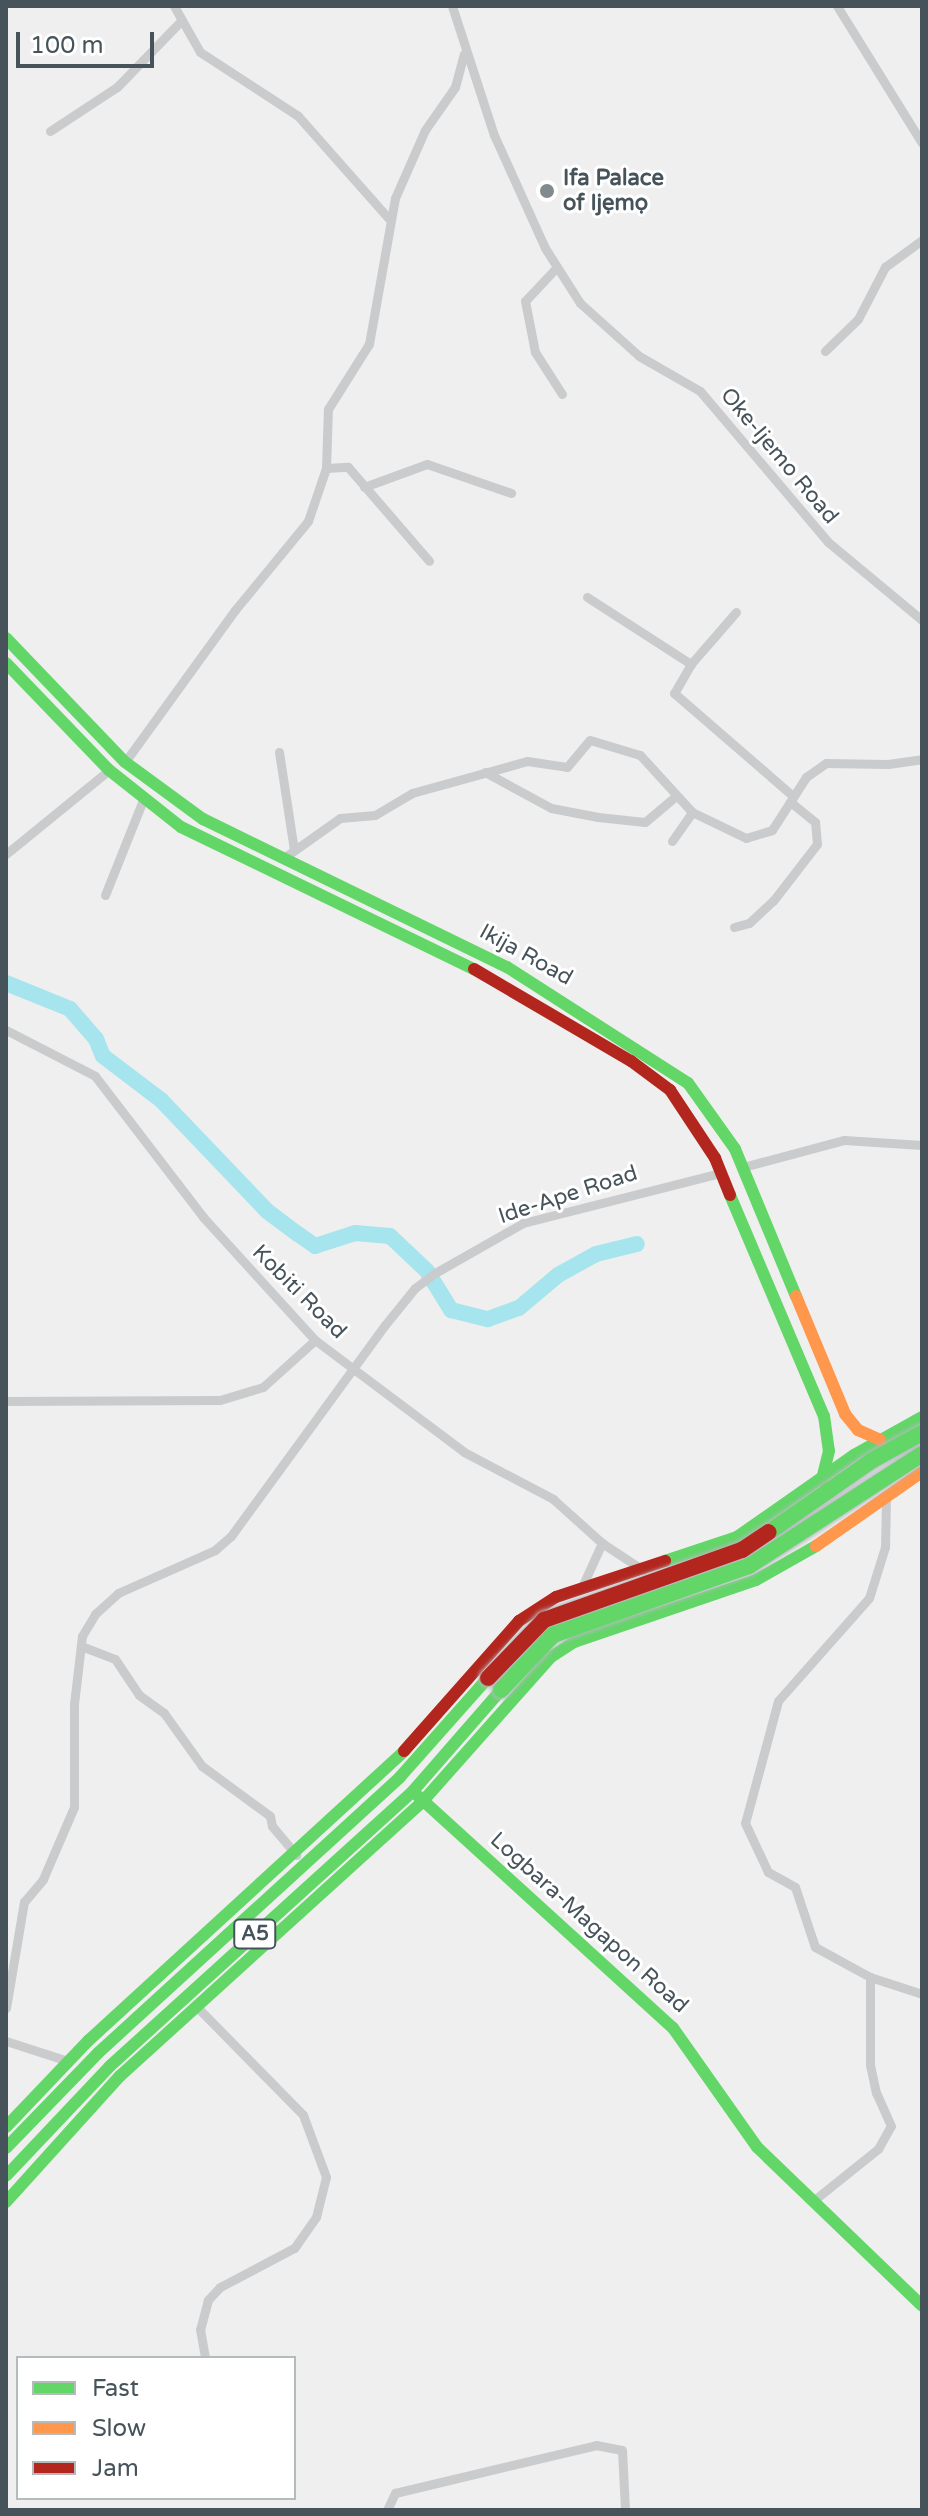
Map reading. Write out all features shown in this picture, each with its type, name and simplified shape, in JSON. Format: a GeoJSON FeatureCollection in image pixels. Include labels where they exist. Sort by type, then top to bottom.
{"type":"FeatureCollection","features":[{"type":"Feature","properties":{"kind":"main road","name":"Ikija Road"},"geometry":{"type":"LineString","coordinates":[[6,638],[125,762],[203,819],[289,854],[507,967],[639,1047],[704,1102],[743,1167],[845,1414],[858,1430],[880,1440]]}},
{"type":"Feature","properties":{"kind":"main road","name":"Ikija Road"},"geometry":{"type":"LineString","coordinates":[[6,663],[109,770],[143,800],[181,827],[484,974],[631,1061],[687,1110],[721,1173],[824,1416],[829,1451],[822,1480]]}},
{"type":"Feature","properties":{"kind":"main road"},"geometry":{"type":"LineString","coordinates":[[6,2127],[68,2061],[296,1855],[395,1772],[519,1621],[537,1607],[581,1589],[737,1537],[880,1440],[922,1417]]}},
{"type":"Feature","properties":{"kind":"main road","name":"A5"},"geometry":{"type":"LineString","coordinates":[[6,2148],[98,2053],[395,1772],[544,1620],[742,1550],[871,1461],[922,1433]]}},
{"type":"Feature","properties":{"kind":"main road","name":"A5"},"geometry":{"type":"LineString","coordinates":[[6,2176],[88,2086],[418,1796],[501,1690],[553,1635],[749,1566],[922,1454]]}},
{"type":"Feature","properties":{"kind":"main road"},"geometry":{"type":"LineString","coordinates":[[6,2202],[77,2119],[418,1796],[563,1647],[729,1591],[804,1554],[922,1472]]}},
{"type":"Feature","properties":{"kind":"main road"},"geometry":{"type":"LineString","coordinates":[[778,1512],[804,1554]]}},
{"type":"Feature","properties":{"kind":"main road","name":"Logbara-Magapon Road"},"geometry":{"type":"LineString","coordinates":[[418,1796],[673,2028],[739,2127],[922,2306]]}},
{"type":"Feature","properties":{"kind":"street"},"geometry":{"type":"LineString","coordinates":[[174,6],[200,52],[298,116],[319,135],[389,219]]}},
{"type":"Feature","properties":{"kind":"street","name":"Oke-Ijemo Road"},"geometry":{"type":"LineString","coordinates":[[452,6],[464,54],[494,135],[556,268],[600,323],[639,356],[700,391],[828,542],[909,605],[922,620]]}},
{"type":"Feature","properties":{"kind":"street"},"geometry":{"type":"LineString","coordinates":[[837,6],[922,143]]}},
{"type":"Feature","properties":{"kind":"street"},"geometry":{"type":"LineString","coordinates":[[50,131],[117,87],[182,20]]}},
{"type":"Feature","properties":{"kind":"street"},"geometry":{"type":"LineString","coordinates":[[125,762],[235,610],[308,521],[326,468],[324,422],[369,344],[389,219],[425,130],[460,75],[464,54]]}},
{"type":"Feature","properties":{"kind":"street"},"geometry":{"type":"LineString","coordinates":[[825,351],[858,319],[885,267],[922,240]]}},
{"type":"Feature","properties":{"kind":"street"},"geometry":{"type":"LineString","coordinates":[[556,268],[525,301],[535,352],[562,394]]}},
{"type":"Feature","properties":{"kind":"street"},"geometry":{"type":"LineString","coordinates":[[364,487],[427,464],[511,493]]}},
{"type":"Feature","properties":{"kind":"street"},"geometry":{"type":"LineString","coordinates":[[326,468],[348,467],[429,561]]}},
{"type":"Feature","properties":{"kind":"street"},"geometry":{"type":"LineString","coordinates":[[587,597],[691,664]]}},
{"type":"Feature","properties":{"kind":"street"},"geometry":{"type":"LineString","coordinates":[[734,927],[749,923],[773,901],[817,844],[815,822],[674,693],[691,664],[736,612]]}},
{"type":"Feature","properties":{"kind":"street"},"geometry":{"type":"LineString","coordinates":[[279,752],[289,854],[340,818],[375,815],[412,793],[527,761],[567,767],[585,743],[595,741],[640,755],[692,812],[732,836],[761,837],[772,830],[806,777],[826,763],[888,764],[922,759]]}},
{"type":"Feature","properties":{"kind":"street"},"geometry":{"type":"LineString","coordinates":[[6,854],[109,770]]}},
{"type":"Feature","properties":{"kind":"street"},"geometry":{"type":"LineString","coordinates":[[485,772],[551,808],[598,817],[645,822],[676,796]]}},
{"type":"Feature","properties":{"kind":"street"},"geometry":{"type":"LineString","coordinates":[[105,895],[143,800]]}},
{"type":"Feature","properties":{"kind":"street"},"geometry":{"type":"LineString","coordinates":[[672,841],[692,812]]}},
{"type":"Feature","properties":{"kind":"street","name":"Kobiti Road"},"geometry":{"type":"LineString","coordinates":[[6,1030],[95,1076],[203,1217],[315,1340],[464,1452],[578,1517],[602,1543],[643,1570]]}},
{"type":"Feature","properties":{"kind":"street"},"geometry":{"type":"LineString","coordinates":[[743,1167],[844,1140],[922,1145]]}},
{"type":"Feature","properties":{"kind":"street","name":"Ide-Ape Road"},"geometry":{"type":"LineString","coordinates":[[6,2008],[9,1973],[24,1902],[43,1879],[74,1807],[74,1704],[81,1646],[95,1614],[118,1593],[215,1550],[231,1536],[418,1285],[435,1273],[523,1223],[721,1173]]}},
{"type":"Feature","properties":{"kind":"street"},"geometry":{"type":"LineString","coordinates":[[6,1401],[220,1400],[263,1387],[315,1340]]}},
{"type":"Feature","properties":{"kind":"street"},"geometry":{"type":"LineString","coordinates":[[886,1497],[885,1547],[869,1598],[778,1701],[745,1823],[768,1872],[795,1887],[806,1906],[810,1942],[870,1977],[922,1994]]}},
{"type":"Feature","properties":{"kind":"street"},"geometry":{"type":"LineString","coordinates":[[581,1589],[602,1543]]}},
{"type":"Feature","properties":{"kind":"street"},"geometry":{"type":"LineString","coordinates":[[81,1646],[115,1659],[139,1695],[164,1713],[202,1766],[270,1816],[272,1826],[296,1855]]}},
{"type":"Feature","properties":{"kind":"street"},"geometry":{"type":"LineString","coordinates":[[813,2201],[888,2137],[891,2126],[876,2093],[870,1977]]}},
{"type":"Feature","properties":{"kind":"street"},"geometry":{"type":"LineString","coordinates":[[197,2007],[303,2115],[326,2177],[316,2217],[294,2248],[220,2287],[208,2300],[200,2329],[205,2356]]}},
{"type":"Feature","properties":{"kind":"street"},"geometry":{"type":"LineString","coordinates":[[6,2041],[68,2061]]}},
{"type":"Feature","properties":{"kind":"street"},"geometry":{"type":"LineString","coordinates":[[387,2510],[395,2493],[596,2445],[622,2450],[625,2510]]}},
{"type":"Feature","properties":{"kind":"waterway"},"geometry":{"type":"LineString","coordinates":[[6,983],[70,1009],[96,1039],[103,1056],[161,1100],[267,1211],[298,1234],[315,1246],[355,1233],[390,1236],[427,1271],[451,1310],[488,1319],[519,1308],[558,1275],[596,1254],[637,1244]]}},
{"type":"Feature","properties":{"kind":"traffic: fast"},"geometry":{"type":"LineString","coordinates":[[6,638],[125,762],[203,819],[507,967],[688,1083],[735,1149],[796,1296]]}},
{"type":"Feature","properties":{"kind":"traffic: fast"},"geometry":{"type":"LineString","coordinates":[[6,663],[109,770],[181,827],[474,969]]}},
{"type":"Feature","properties":{"kind":"traffic: fast"},"geometry":{"type":"LineString","coordinates":[[730,1195],[824,1416],[829,1451],[822,1480]]}},
{"type":"Feature","properties":{"kind":"traffic: fast"},"geometry":{"type":"LineString","coordinates":[[665,1561],[737,1537],[854,1455],[922,1417]]}},
{"type":"Feature","properties":{"kind":"traffic: fast"},"geometry":{"type":"LineString","coordinates":[[769,1532],[871,1461],[922,1433]]}},
{"type":"Feature","properties":{"kind":"traffic: fast"},"geometry":{"type":"LineString","coordinates":[[501,1690],[553,1635],[749,1566],[922,1454]]}},
{"type":"Feature","properties":{"kind":"traffic: fast"},"geometry":{"type":"LineString","coordinates":[[6,2202],[120,2076],[423,1801],[551,1657],[574,1642],[756,1580],[816,1546]]}},
{"type":"Feature","properties":{"kind":"traffic: fast"},"geometry":{"type":"LineString","coordinates":[[6,2148],[98,2053],[400,1777],[488,1678]]}},
{"type":"Feature","properties":{"kind":"traffic: fast"},"geometry":{"type":"LineString","coordinates":[[6,2176],[110,2066],[413,1791],[501,1690]]}},
{"type":"Feature","properties":{"kind":"traffic: fast"},"geometry":{"type":"LineString","coordinates":[[6,2127],[88,2041],[404,1751]]}},
{"type":"Feature","properties":{"kind":"traffic: fast"},"geometry":{"type":"LineString","coordinates":[[418,1796],[673,2028],[757,2147],[922,2306]]}},
{"type":"Feature","properties":{"kind":"traffic: slow"},"geometry":{"type":"LineString","coordinates":[[796,1296],[845,1414],[858,1430],[880,1440]]}},
{"type":"Feature","properties":{"kind":"traffic: slow"},"geometry":{"type":"LineString","coordinates":[[816,1546],[922,1472]]}},
{"type":"Feature","properties":{"kind":"traffic: jam"},"geometry":{"type":"LineString","coordinates":[[474,969],[631,1061],[670,1090],[715,1158],[730,1195]]}},
{"type":"Feature","properties":{"kind":"traffic: jam"},"geometry":{"type":"LineString","coordinates":[[488,1678],[544,1620],[742,1550],[769,1532]]}},
{"type":"Feature","properties":{"kind":"traffic: jam"},"geometry":{"type":"LineString","coordinates":[[404,1751],[519,1621],[556,1597],[665,1561]]}},
{"type":"Feature","properties":{"kind":"place","name":"Ifa Palace of Ijẹmọ"},"geometry":{"type":"Point","coordinates":[547,191]}}]}
